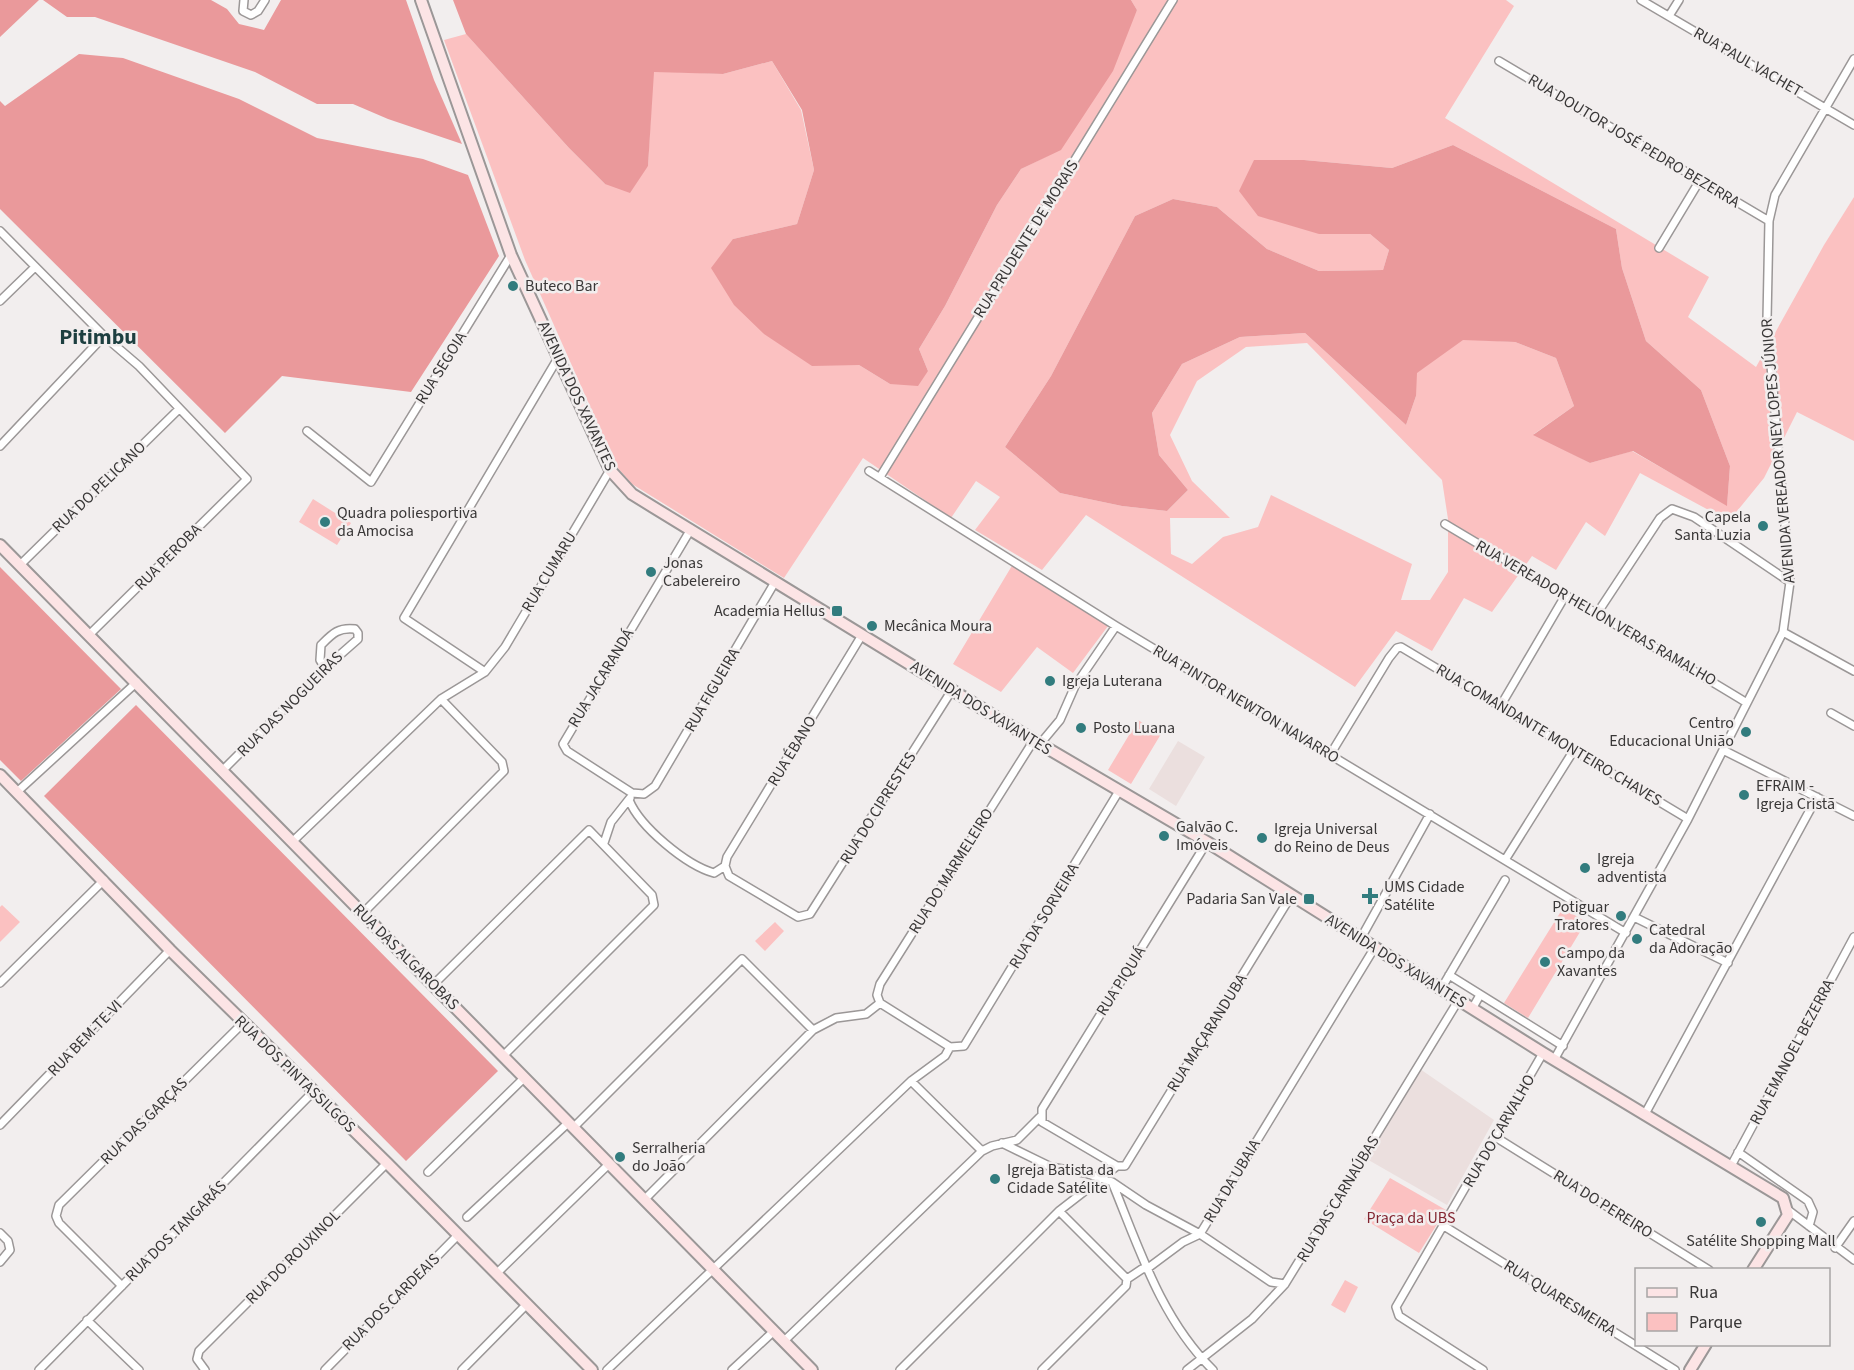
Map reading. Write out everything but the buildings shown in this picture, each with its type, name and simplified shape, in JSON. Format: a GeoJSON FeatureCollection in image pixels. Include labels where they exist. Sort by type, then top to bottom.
{"type":"FeatureCollection","features":[{"type":"Feature","properties":{"kind":"street"},"geometry":{"type":"LineString","coordinates":[[244,0],[243,11],[251,15],[258,12],[265,0]]}},
{"type":"Feature","properties":{"kind":"street","name":"AVENIDA DOS XAVANTES"},"geometry":{"type":"LineString","coordinates":[[421,0],[511,255],[610,470],[632,494],[1037,742],[1207,842],[1458,1001],[1784,1198],[1788,1207]]}},
{"type":"Feature","properties":{"kind":"street","name":"RUA PRUDENTE DE MORAIS"},"geometry":{"type":"LineString","coordinates":[[880,477],[1173,0]]}},
{"type":"Feature","properties":{"kind":"street","name":"RUA PAUL VACHET"},"geometry":{"type":"LineString","coordinates":[[1641,0],[1854,125]]}},
{"type":"Feature","properties":{"kind":"street"},"geometry":{"type":"LineString","coordinates":[[1669,16],[1679,0]]}},
{"type":"Feature","properties":{"kind":"street","name":"AVENIDA VEREADOR NEY LOPES JÚNIOR"},"geometry":{"type":"LineString","coordinates":[[1554,1060],[1688,819],[1783,632],[1790,582],[1767,320],[1769,221],[1775,195],[1854,59]]}},
{"type":"Feature","properties":{"kind":"street","name":"RUA DOUTOR JOSÉ PEDRO BEZERRA"},"geometry":{"type":"LineString","coordinates":[[1499,61],[1769,221]]}},
{"type":"Feature","properties":{"kind":"street"},"geometry":{"type":"LineString","coordinates":[[1659,248],[1700,180]]}},
{"type":"Feature","properties":{"kind":"street"},"geometry":{"type":"LineString","coordinates":[[0,231],[104,336],[139,366],[178,410]]}},
{"type":"Feature","properties":{"kind":"street","name":"RUA SEGOIA"},"geometry":{"type":"LineString","coordinates":[[307,431],[371,482],[511,255]]}},
{"type":"Feature","properties":{"kind":"street"},"geometry":{"type":"LineString","coordinates":[[0,301],[35,267]]}},
{"type":"Feature","properties":{"kind":"street"},"geometry":{"type":"LineString","coordinates":[[0,446],[104,336]]}},
{"type":"Feature","properties":{"kind":"street"},"geometry":{"type":"LineString","coordinates":[[485,672],[404,618],[558,358]]}},
{"type":"Feature","properties":{"kind":"street","name":"RUA PEROBA"},"geometry":{"type":"LineString","coordinates":[[89,635],[247,479],[178,410]]}},
{"type":"Feature","properties":{"kind":"street","name":"RUA DO PELICANO"},"geometry":{"type":"LineString","coordinates":[[20,565],[178,410]]}},
{"type":"Feature","properties":{"kind":"street","name":"RUA CUMARU"},"geometry":{"type":"LineString","coordinates":[[441,699],[485,672],[506,647],[610,470]]}},
{"type":"Feature","properties":{"kind":"street","name":"RUA PINTOR NEWTON NAVARRO"},"geometry":{"type":"LineString","coordinates":[[869,471],[1116,626],[1626,933]]}},
{"type":"Feature","properties":{"kind":"street"},"geometry":{"type":"LineString","coordinates":[[1598,612],[1660,518],[1672,509],[1694,516],[1790,582]]}},
{"type":"Feature","properties":{"kind":"street","name":"RUA VEREADOR HELION VERAS RAMALHO"},"geometry":{"type":"LineString","coordinates":[[1444,524],[1565,596],[1598,612],[1747,703]]}},
{"type":"Feature","properties":{"kind":"street","name":"RUA JACARANDÁ"},"geometry":{"type":"LineString","coordinates":[[644,794],[631,797],[567,751],[563,744],[691,530]]}},
{"type":"Feature","properties":{"kind":"street","name":"RUA DAS ALGAROBAS"},"geometry":{"type":"LineString","coordinates":[[0,545],[137,682],[362,914],[435,984],[524,1078],[812,1370]]}},
{"type":"Feature","properties":{"kind":"street","name":"RUA FIGUEIRA"},"geometry":{"type":"LineString","coordinates":[[644,794],[655,786],[775,582]]}},
{"type":"Feature","properties":{"kind":"street"},"geometry":{"type":"LineString","coordinates":[[1501,705],[1565,596]]}},
{"type":"Feature","properties":{"kind":"street","name":"RUA DO MARMELEIRO"},"geometry":{"type":"LineString","coordinates":[[880,1004],[877,995],[880,984],[1037,742],[1060,720],[1075,686],[1116,626]]}},
{"type":"Feature","properties":{"kind":"street","name":"RUA DAS NOGUEIRAS"},"geometry":{"type":"LineString","coordinates":[[223,770],[325,668],[358,639],[359,635],[355,628],[345,627],[335,631],[321,645],[320,660],[325,668]]}},
{"type":"Feature","properties":{"kind":"street"},"geometry":{"type":"LineString","coordinates":[[1783,632],[1854,671]]}},
{"type":"Feature","properties":{"kind":"street","name":"RUA ÉBANO"},"geometry":{"type":"LineString","coordinates":[[725,866],[727,856],[862,635]]}},
{"type":"Feature","properties":{"kind":"street","name":"RUA COMANDANTE MONTEIRO CHAVES"},"geometry":{"type":"LineString","coordinates":[[1330,755],[1393,652],[1401,647],[1688,819]]}},
{"type":"Feature","properties":{"kind":"street"},"geometry":{"type":"LineString","coordinates":[[17,792],[137,682]]}},
{"type":"Feature","properties":{"kind":"street","name":"RUA DO CIPRESTES"},"geometry":{"type":"LineString","coordinates":[[725,866],[729,876],[798,917],[804,917],[815,909],[952,690]]}},
{"type":"Feature","properties":{"kind":"street"},"geometry":{"type":"LineString","coordinates":[[292,842],[441,699],[502,762],[501,776],[362,914]]}},
{"type":"Feature","properties":{"kind":"street"},"geometry":{"type":"LineString","coordinates":[[1831,713],[1854,726]]}},
{"type":"Feature","properties":{"kind":"street"},"geometry":{"type":"LineString","coordinates":[[1505,860],[1574,750]]}},
{"type":"Feature","properties":{"kind":"street"},"geometry":{"type":"LineString","coordinates":[[1723,750],[1854,816]]}},
{"type":"Feature","properties":{"kind":"street","name":"RUA DOS PINTASSILGOS"},"geometry":{"type":"LineString","coordinates":[[0,775],[170,950],[387,1163],[592,1370]]}},
{"type":"Feature","properties":{"kind":"street","name":"RUA DA SORVEIRA"},"geometry":{"type":"LineString","coordinates":[[950,1047],[960,1047],[968,1042],[1119,791]]}},
{"type":"Feature","properties":{"kind":"street"},"geometry":{"type":"LineString","coordinates":[[604,843],[611,822],[631,797]]}},
{"type":"Feature","properties":{"kind":"street"},"geometry":{"type":"LineString","coordinates":[[631,797],[636,814],[677,854],[700,869],[714,873],[725,866]]}},
{"type":"Feature","properties":{"kind":"street"},"geometry":{"type":"LineString","coordinates":[[1645,1114],[1817,797]]}},
{"type":"Feature","properties":{"kind":"street"},"geometry":{"type":"LineString","coordinates":[[1361,938],[1430,814]]}},
{"type":"Feature","properties":{"kind":"street"},"geometry":{"type":"LineString","coordinates":[[435,984],[589,830],[604,843],[652,895],[655,900],[651,909],[503,1056]]}},
{"type":"Feature","properties":{"kind":"street","name":"RUA PIQUIÁ"},"geometry":{"type":"LineString","coordinates":[[982,1151],[1022,1136],[1033,1121],[1041,1119],[1207,842]]}},
{"type":"Feature","properties":{"kind":"street"},"geometry":{"type":"LineString","coordinates":[[0,983],[104,880]]}},
{"type":"Feature","properties":{"kind":"street"},"geometry":{"type":"LineString","coordinates":[[1441,989],[1505,880]]}},
{"type":"Feature","properties":{"kind":"street","name":"RUA MAÇARANDUBA"},"geometry":{"type":"LineString","coordinates":[[1059,1211],[1102,1178],[1119,1167],[1125,1166],[1291,896]]}},
{"type":"Feature","properties":{"kind":"street"},"geometry":{"type":"LineString","coordinates":[[1634,917],[1728,963]]}},
{"type":"Feature","properties":{"kind":"street","name":"RUA EMANOEL BEZERRA"},"geometry":{"type":"LineString","coordinates":[[1731,1166],[1854,937]]}},
{"type":"Feature","properties":{"kind":"street","name":"RUA DA UBAIA"},"geometry":{"type":"LineString","coordinates":[[1042,1370],[1126,1286],[1127,1279],[1142,1269],[1148,1269],[1183,1242],[1200,1234],[1375,947]]}},
{"type":"Feature","properties":{"kind":"street","name":"RUA BEM-TE-VI"},"geometry":{"type":"LineString","coordinates":[[0,1125],[170,950]]}},
{"type":"Feature","properties":{"kind":"street"},"geometry":{"type":"LineString","coordinates":[[467,1217],[570,1125],[742,959],[813,1030]]}},
{"type":"Feature","properties":{"kind":"street","name":"AVENIDA DOS XAVANTES"},"geometry":{"type":"LineString","coordinates":[[1449,975],[1563,1046]]}},
{"type":"Feature","properties":{"kind":"street"},"geometry":{"type":"LineString","coordinates":[[1472,1009],[1480,994]]}},
{"type":"Feature","properties":{"kind":"street","name":"RUA DAS CARNAÚBAS"},"geometry":{"type":"LineString","coordinates":[[1186,1370],[1252,1320],[1286,1284],[1458,1001]]}},
{"type":"Feature","properties":{"kind":"street"},"geometry":{"type":"LineString","coordinates":[[607,1370],[911,1081],[945,1056],[950,1047],[880,1004],[866,1014],[836,1018],[813,1030],[645,1199]]}},
{"type":"Feature","properties":{"kind":"street"},"geometry":{"type":"LineString","coordinates":[[1494,1023],[1503,1009]]}},
{"type":"Feature","properties":{"kind":"street","name":"RUA DAS GARÇAS"},"geometry":{"type":"LineString","coordinates":[[122,1286],[59,1223],[56,1216],[59,1205],[243,1023]]}},
{"type":"Feature","properties":{"kind":"street","name":"RUA DO CARVALHO"},"geometry":{"type":"LineString","coordinates":[[1483,1370],[1400,1316],[1396,1307],[1497,1138],[1543,1053]]}},
{"type":"Feature","properties":{"kind":"street"},"geometry":{"type":"LineString","coordinates":[[428,1172],[524,1078]]}},
{"type":"Feature","properties":{"kind":"street"},"geometry":{"type":"LineString","coordinates":[[784,1341],[982,1151],[911,1081]]}},
{"type":"Feature","properties":{"kind":"street","name":"RUA DOS TANGARÁS"},"geometry":{"type":"LineString","coordinates":[[39,1370],[313,1092]]}},
{"type":"Feature","properties":{"kind":"street"},"geometry":{"type":"LineString","coordinates":[[1041,1119],[1119,1167]]}},
{"type":"Feature","properties":{"kind":"street","name":"RUA DO PEREIRO"},"geometry":{"type":"LineString","coordinates":[[1497,1138],[1707,1268]]}},
{"type":"Feature","properties":{"kind":"street"},"geometry":{"type":"LineString","coordinates":[[1002,1143],[1051,1167],[1112,1182],[1200,1234],[1271,1282],[1286,1284]]}},
{"type":"Feature","properties":{"kind":"street"},"geometry":{"type":"LineString","coordinates":[[1738,1152],[1801,1193],[1813,1212],[1809,1226]]}},
{"type":"Feature","properties":{"kind":"street","name":"RUA DO ROUXINOL"},"geometry":{"type":"LineString","coordinates":[[205,1370],[197,1359],[199,1351],[387,1163]]}},
{"type":"Feature","properties":{"kind":"street"},"geometry":{"type":"LineString","coordinates":[[496,1274],[609,1164]]}},
{"type":"Feature","properties":{"kind":"street"},"geometry":{"type":"LineString","coordinates":[[1112,1182],[1148,1269],[1176,1326],[1202,1359],[1214,1370]]}},
{"type":"Feature","properties":{"kind":"street"},"geometry":{"type":"LineString","coordinates":[[1788,1207],[1835,1248],[1854,1260]]}},
{"type":"Feature","properties":{"kind":"street"},"geometry":{"type":"LineString","coordinates":[[1754,1268],[1788,1215],[1788,1207]]}},
{"type":"Feature","properties":{"kind":"street"},"geometry":{"type":"LineString","coordinates":[[900,1370],[1059,1211],[1127,1279]]}},
{"type":"Feature","properties":{"kind":"street"},"geometry":{"type":"LineString","coordinates":[[1835,1248],[1854,1221]]}},
{"type":"Feature","properties":{"kind":"street","name":"RUA QUARESMEIRA"},"geometry":{"type":"LineString","coordinates":[[1444,1226],[1635,1345]]}},
{"type":"Feature","properties":{"kind":"street"},"geometry":{"type":"LineString","coordinates":[[0,1233],[8,1241],[10,1250],[0,1262]]}},
{"type":"Feature","properties":{"kind":"street","name":"RUA DOS CARDEAIS"},"geometry":{"type":"LineString","coordinates":[[324,1370],[458,1235]]}},
{"type":"Feature","properties":{"kind":"street"},"geometry":{"type":"LineString","coordinates":[[462,1370],[526,1305]]}},
{"type":"Feature","properties":{"kind":"street"},"geometry":{"type":"LineString","coordinates":[[87,1320],[139,1370]]}},
{"type":"Feature","properties":{"kind":"street"},"geometry":{"type":"LineString","coordinates":[[732,1370],[774,1330]]}},
{"type":"Feature","properties":{"kind":"street","name":"RUA QUARESMEIRA"},"geometry":{"type":"LineString","coordinates":[[1637,1346],[1676,1370]]}},
{"type":"Feature","properties":{"kind":"street"},"geometry":{"type":"LineString","coordinates":[[1690,1370],[1705,1346]]}},
{"type":"Feature","properties":{"kind":"shaded area"},"geometry":{"type":"Polygon","coordinates":[[[0,0],[39,0],[0,37],[0,0]]]}},
{"type":"Feature","properties":{"kind":"shaded area"},"geometry":{"type":"Polygon","coordinates":[[[43,0],[211,0],[227,9],[239,24],[264,30],[281,0],[406,0],[434,80],[462,144],[388,119],[353,104],[317,104],[255,72],[95,17],[67,17],[43,0]]]}},
{"type":"Feature","properties":{"kind":"shaded area"},"geometry":{"type":"Polygon","coordinates":[[[453,0],[1131,0],[1137,10],[1113,71],[1061,150],[1021,169],[997,205],[945,306],[919,349],[928,371],[918,386],[890,384],[859,365],[812,366],[764,334],[734,305],[711,268],[733,239],[797,224],[814,170],[802,110],[772,61],[723,74],[654,72],[648,166],[630,193],[605,184],[569,148],[466,34],[453,0]]]}},
{"type":"Feature","properties":{"kind":"shaded area"},"geometry":{"type":"Polygon","coordinates":[[[79,54],[123,58],[239,99],[317,138],[423,159],[468,175],[499,256],[411,392],[282,376],[225,433],[0,209],[0,101],[5,106],[79,54]]]}},
{"type":"Feature","properties":{"kind":"shaded area"},"geometry":{"type":"Polygon","coordinates":[[[1453,145],[1616,229],[1622,268],[1646,341],[1701,390],[1730,466],[1727,506],[1633,451],[1590,463],[1533,435],[1574,406],[1556,358],[1515,342],[1463,340],[1417,373],[1416,396],[1406,425],[1305,333],[1240,337],[1182,364],[1152,413],[1159,455],[1188,490],[1167,511],[1122,506],[1060,493],[1005,447],[1051,376],[1135,216],[1173,199],[1217,207],[1267,249],[1319,271],[1383,270],[1389,250],[1370,234],[1319,234],[1258,216],[1239,191],[1254,160],[1304,160],[1392,168],[1453,145]]]}},
{"type":"Feature","properties":{"kind":"shaded area"},"geometry":{"type":"Polygon","coordinates":[[[0,567],[121,689],[21,781],[0,760],[0,567]]]}},
{"type":"Feature","properties":{"kind":"shaded area"},"geometry":{"type":"Polygon","coordinates":[[[136,705],[498,1071],[406,1161],[44,796],[136,705]]]}},
{"type":"Feature","properties":{"kind":"shaded area"},"geometry":{"type":"Polygon","coordinates":[[[1178,741],[1205,757],[1176,806],[1149,789],[1178,741]]]}},
{"type":"Feature","properties":{"kind":"shaded area"},"geometry":{"type":"Polygon","coordinates":[[[1420,1069],[1494,1120],[1447,1205],[1365,1158],[1420,1069]]]}},
{"type":"Feature","properties":{"kind":"green space"},"geometry":{"type":"Polygon","coordinates":[[[1131,0],[1506,0],[1514,6],[1445,118],[1709,277],[1688,317],[1756,367],[1824,245],[1854,197],[1854,441],[1797,412],[1764,478],[1729,521],[1640,473],[1605,536],[1586,522],[1556,570],[1532,556],[1492,612],[1464,598],[1432,651],[1396,631],[1355,687],[1086,515],[1042,570],[975,530],[1000,497],[976,481],[951,518],[863,458],[784,578],[632,484],[617,467],[525,260],[444,40],[466,34],[569,148],[605,184],[648,166],[653,71],[723,74],[772,61],[801,110],[814,170],[797,224],[733,239],[839,364],[859,365],[890,384],[928,371],[919,349],[945,306],[997,205],[1021,169],[1061,149],[1137,10],[1131,0]],[[1453,145],[1392,168],[1304,160],[1319,234],[1370,234],[1389,250],[1383,270],[1319,271],[1267,249],[1217,207],[1173,199],[1135,216],[1051,376],[1005,447],[1060,493],[1122,506],[1167,511],[1188,490],[1159,455],[1152,413],[1182,364],[1240,337],[1305,333],[1406,425],[1416,396],[1416,373],[1463,339],[1515,342],[1556,358],[1574,406],[1534,434],[1590,463],[1632,451],[1727,505],[1730,466],[1701,390],[1646,341],[1622,268],[1616,229],[1453,145]],[[1307,343],[1246,347],[1197,381],[1170,435],[1192,481],[1230,518],[1170,518],[1171,554],[1192,564],[1223,537],[1258,527],[1271,495],[1412,564],[1401,600],[1430,600],[1448,572],[1448,519],[1442,480],[1307,343]]]}},
{"type":"Feature","properties":{"kind":"green space","name":"Quadra poliesportiva da Amocisa"},"geometry":{"type":"Polygon","coordinates":[[[313,499],[351,523],[337,545],[299,522],[313,499]]]}},
{"type":"Feature","properties":{"kind":"green space"},"geometry":{"type":"Polygon","coordinates":[[[1013,564],[1108,626],[1073,673],[1037,647],[1001,692],[953,664],[1013,564]]]}},
{"type":"Feature","properties":{"kind":"green space"},"geometry":{"type":"Polygon","coordinates":[[[1138,720],[1161,734],[1131,784],[1108,770],[1138,720]]]}},
{"type":"Feature","properties":{"kind":"green space"},"geometry":{"type":"Polygon","coordinates":[[[2,905],[20,922],[0,942],[0,907],[2,905]]]}},
{"type":"Feature","properties":{"kind":"green space","name":"Campo da Xavantes"},"geometry":{"type":"Polygon","coordinates":[[[1563,908],[1586,922],[1528,1018],[1504,1003],[1563,908]]]}},
{"type":"Feature","properties":{"kind":"green space"},"geometry":{"type":"Polygon","coordinates":[[[775,922],[784,931],[765,951],[755,941],[775,922]]]}},
{"type":"Feature","properties":{"kind":"green space","name":"Praça da UBS"},"geometry":{"type":"Polygon","coordinates":[[[1390,1178],[1446,1210],[1419,1253],[1364,1219],[1390,1178]]]}},
{"type":"Feature","properties":{"kind":"green space"},"geometry":{"type":"Polygon","coordinates":[[[1345,1280],[1358,1287],[1345,1313],[1331,1305],[1345,1280]]]}},
{"type":"Feature","properties":{"kind":"place","name":"Buteco Bar"},"geometry":{"type":"Point","coordinates":[513,286]}},
{"type":"Feature","properties":{"kind":"place","name":"Quadra poliesportiva da Amocisa"},"geometry":{"type":"Point","coordinates":[325,522]}},
{"type":"Feature","properties":{"kind":"place","name":"Capela Santa Luzia"},"geometry":{"type":"Point","coordinates":[1763,526]}},
{"type":"Feature","properties":{"kind":"place","name":"Jonas Cabelereiro"},"geometry":{"type":"Point","coordinates":[651,572]}},
{"type":"Feature","properties":{"kind":"place","name":"Academia Hellus"},"geometry":{"type":"Point","coordinates":[837,611]}},
{"type":"Feature","properties":{"kind":"place","name":"Mecânica Moura"},"geometry":{"type":"Point","coordinates":[872,626]}},
{"type":"Feature","properties":{"kind":"place","name":"Igreja Luterana"},"geometry":{"type":"Point","coordinates":[1050,681]}},
{"type":"Feature","properties":{"kind":"place","name":"Posto Luana"},"geometry":{"type":"Point","coordinates":[1081,728]}},
{"type":"Feature","properties":{"kind":"place","name":"Centro Educacional União"},"geometry":{"type":"Point","coordinates":[1746,732]}},
{"type":"Feature","properties":{"kind":"place","name":"EFRAIM - Igreja Cristã"},"geometry":{"type":"Point","coordinates":[1744,795]}},
{"type":"Feature","properties":{"kind":"place","name":"Galvão C. Imóveis"},"geometry":{"type":"Point","coordinates":[1164,836]}},
{"type":"Feature","properties":{"kind":"place","name":"Igreja Universal do Reino de Deus"},"geometry":{"type":"Point","coordinates":[1262,838]}},
{"type":"Feature","properties":{"kind":"place","name":"Igreja adventista"},"geometry":{"type":"Point","coordinates":[1585,868]}},
{"type":"Feature","properties":{"kind":"place","name":"UMS Cidade Satélite"},"geometry":{"type":"Point","coordinates":[1370,896]}},
{"type":"Feature","properties":{"kind":"place","name":"Padaria San Vale"},"geometry":{"type":"Point","coordinates":[1309,899]}},
{"type":"Feature","properties":{"kind":"place","name":"Potiguar Tratores"},"geometry":{"type":"Point","coordinates":[1621,916]}},
{"type":"Feature","properties":{"kind":"place","name":"Catedral da Adoração"},"geometry":{"type":"Point","coordinates":[1637,939]}},
{"type":"Feature","properties":{"kind":"place","name":"Campo da Xavantes"},"geometry":{"type":"Point","coordinates":[1545,962]}},
{"type":"Feature","properties":{"kind":"place","name":"Serralheria do João"},"geometry":{"type":"Point","coordinates":[620,1157]}},
{"type":"Feature","properties":{"kind":"place","name":"Igreja Batista da Cidade Satélite"},"geometry":{"type":"Point","coordinates":[995,1179]}},
{"type":"Feature","properties":{"kind":"place","name":"Satélite Shopping Mall"},"geometry":{"type":"Point","coordinates":[1761,1222]}},
{"type":"Feature","properties":{"kind":"district","name":"Pitimbu"},"geometry":{"type":"Point","coordinates":[98,337]}}]}
